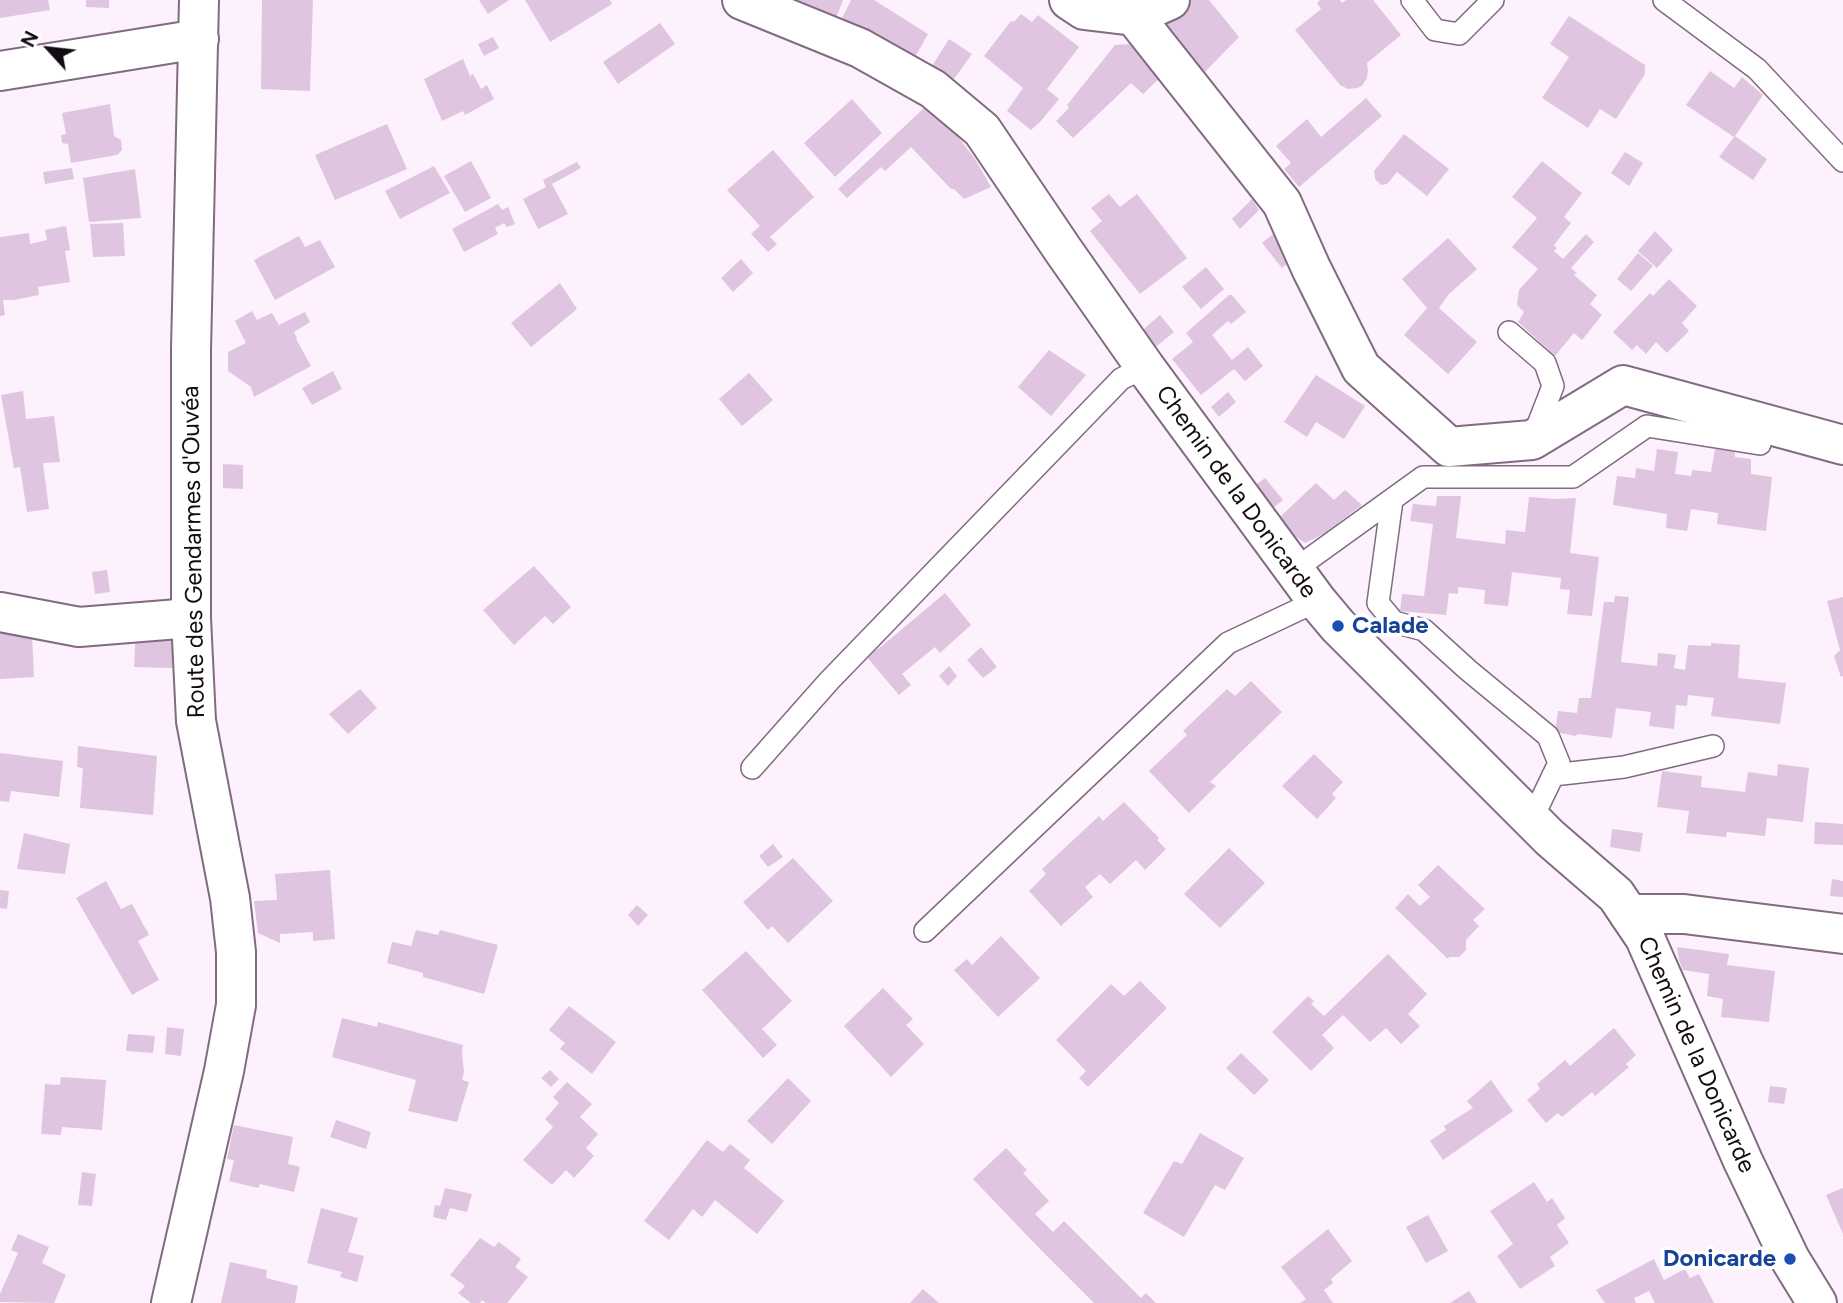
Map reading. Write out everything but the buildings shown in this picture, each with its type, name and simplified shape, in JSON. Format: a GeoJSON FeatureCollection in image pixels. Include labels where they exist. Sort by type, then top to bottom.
{"type":"FeatureCollection","features":[{"type":"Feature","properties":{"kind":"street","name":"Route des Gendarmes d'Ouvéa"},"geometry":{"type":"LineString","coordinates":[[171,1303],[224,1071],[236,1005],[236,952],[230,898],[196,721],[191,618],[191,350],[199,0]]}},
{"type":"Feature","properties":{"kind":"street","name":"Chemin de la Donicarde"},"geometry":{"type":"LineString","coordinates":[[742,0],[860,48],[933,89],[982,130],[1144,367],[1317,601],[1346,634],[1550,838],[1616,895],[1645,938],[1742,1161],[1790,1259],[1817,1303]]}},
{"type":"Feature","properties":{"kind":"street"},"geometry":{"type":"LineString","coordinates":[[1069,0],[1084,10],[1134,16],[1170,0]]}},
{"type":"Feature","properties":{"kind":"street"},"geometry":{"type":"LineString","coordinates":[[1134,16],[1282,202],[1361,368],[1449,447],[1532,440],[1623,385],[1843,445]]}},
{"type":"Feature","properties":{"kind":"street"},"geometry":{"type":"LineString","coordinates":[[0,71],[199,38]]}},
{"type":"Feature","properties":{"kind":"street"},"geometry":{"type":"LineString","coordinates":[[0,612],[79,627],[191,618]]}},
{"type":"Feature","properties":{"kind":"street"},"geometry":{"type":"LineString","coordinates":[[1629,914],[1684,914],[1843,934]]}},
{"type":"Feature","properties":{"kind":"lane"},"geometry":{"type":"LineString","coordinates":[[1412,0],[1435,30],[1459,34],[1493,0]]}},
{"type":"Feature","properties":{"kind":"lane"},"geometry":{"type":"LineString","coordinates":[[1664,0],[1757,69],[1843,161]]}},
{"type":"Feature","properties":{"kind":"lane"},"geometry":{"type":"LineString","coordinates":[[1509,332],[1545,363],[1553,386],[1532,440]]}},
{"type":"Feature","properties":{"kind":"lane"},"geometry":{"type":"LineString","coordinates":[[752,768],[829,681],[1121,379],[1144,367]]}},
{"type":"Feature","properties":{"kind":"lane"},"geometry":{"type":"LineString","coordinates":[[1294,570],[1423,477],[1573,477],[1647,426],[1760,444]]}},
{"type":"Feature","properties":{"kind":"lane"},"geometry":{"type":"LineString","coordinates":[[1392,500],[1378,604],[1394,622],[1423,630],[1548,736],[1559,763],[1532,820]]}},
{"type":"Feature","properties":{"kind":"lane"},"geometry":{"type":"LineString","coordinates":[[925,931],[1228,643],[1317,601]]}},
{"type":"Feature","properties":{"kind":"lane"},"geometry":{"type":"LineString","coordinates":[[1553,775],[1624,767],[1713,746]]}},
{"type":"Feature","properties":{"kind":"place","name":"Calade"},"geometry":{"type":"Point","coordinates":[1338,626]}},
{"type":"Feature","properties":{"kind":"place","name":"Donicarde"},"geometry":{"type":"Point","coordinates":[1790,1259]}}]}
